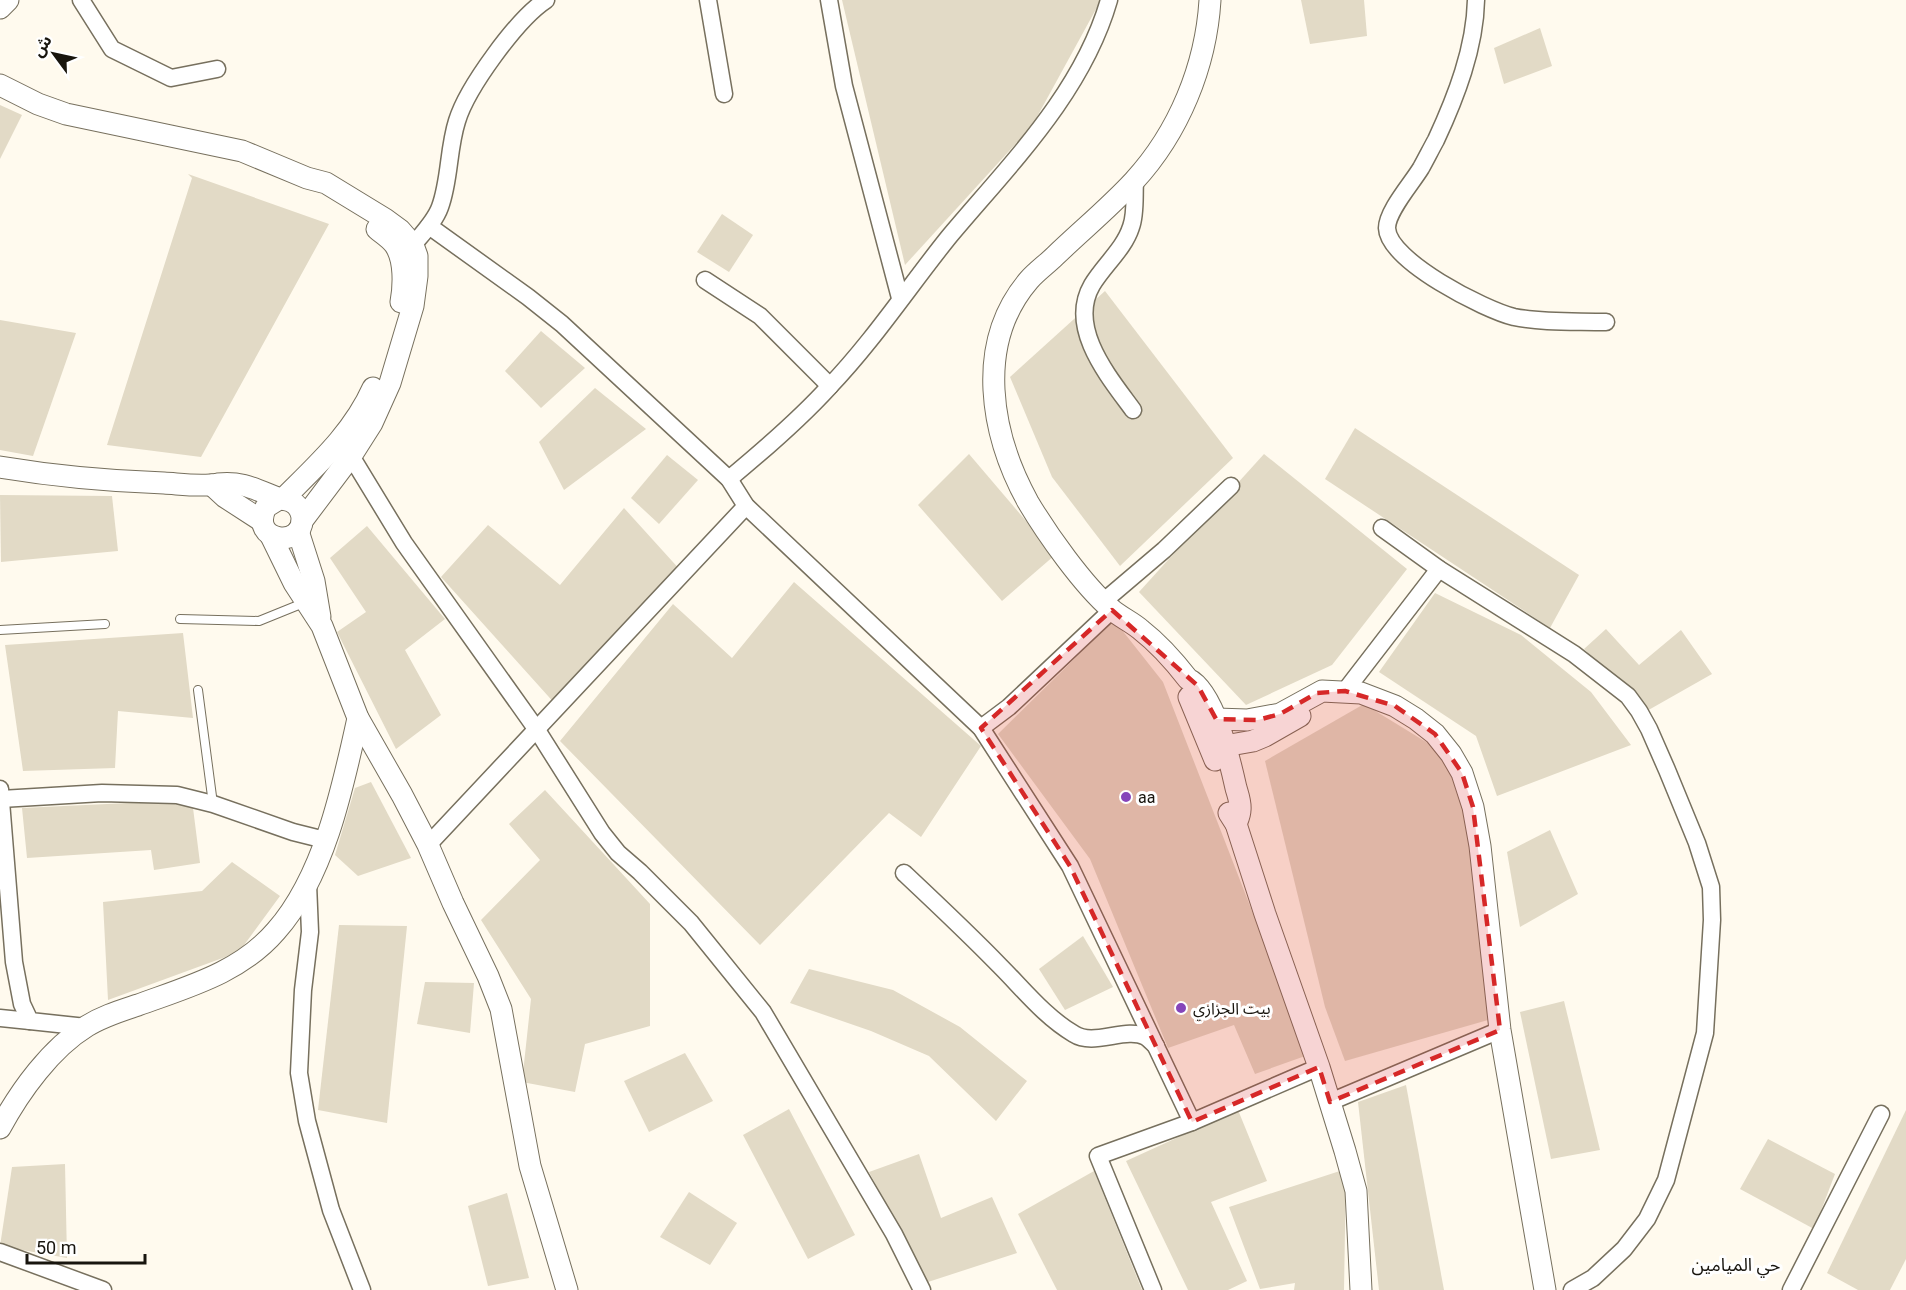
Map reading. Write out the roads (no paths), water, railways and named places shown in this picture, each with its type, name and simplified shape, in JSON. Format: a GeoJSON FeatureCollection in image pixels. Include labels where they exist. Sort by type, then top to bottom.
{"type":"FeatureCollection","features":[{"type":"Feature","properties":{"kind":"street"},"geometry":{"type":"LineString","coordinates":[[0,8],[8,0]]}},
{"type":"Feature","properties":{"kind":"street"},"geometry":{"type":"LineString","coordinates":[[81,0],[112,49],[171,78],[217,69]]}},
{"type":"Feature","properties":{"kind":"street"},"geometry":{"type":"LineString","coordinates":[[413,245],[440,208],[457,120],[470,93],[508,36],[538,5],[546,0]]}},
{"type":"Feature","properties":{"kind":"street"},"geometry":{"type":"LineString","coordinates":[[708,0],[724,94]]}},
{"type":"Feature","properties":{"kind":"street"},"geometry":{"type":"LineString","coordinates":[[829,0],[844,86],[900,298]]}},
{"type":"Feature","properties":{"kind":"street"},"geometry":{"type":"LineString","coordinates":[[729,479],[798,419],[830,386],[872,338],[900,298],[1043,125],[1094,44],[1109,0]]}},
{"type":"Feature","properties":{"kind":"street"},"geometry":{"type":"LineString","coordinates":[[1210,0],[1204,44],[1196,74],[1185,103],[1165,139],[1135,181],[1029,280],[1015,301],[996,347],[993,372],[994,397],[1003,444],[1012,469],[1049,533],[1081,576],[1108,605],[1158,644],[1193,682],[1202,692],[1216,718],[1227,807],[1236,824],[1319,1067],[1356,1191],[1361,1290]]}},
{"type":"Feature","properties":{"kind":"street"},"geometry":{"type":"LineString","coordinates":[[1476,0],[1472,36],[1453,99],[1421,168],[1393,211],[1387,227],[1390,236],[1407,259],[1434,279],[1485,307],[1516,317],[1606,322]]}},
{"type":"Feature","properties":{"kind":"street"},"geometry":{"type":"LineString","coordinates":[[0,85],[66,114],[242,151],[326,183],[385,219],[400,230],[413,245],[417,256],[413,306],[383,381],[346,433],[324,459],[281,499],[266,507],[266,528],[294,583],[322,626]]}},
{"type":"Feature","properties":{"kind":"street"},"geometry":{"type":"LineString","coordinates":[[212,485],[280,539],[290,537],[351,456],[372,423],[397,327],[402,295],[401,259],[396,246],[387,237],[361,217],[320,192],[307,177]]}},
{"type":"Feature","properties":{"kind":"street"},"geometry":{"type":"LineString","coordinates":[[1133,410],[1102,364],[1084,324],[1087,296],[1092,285],[1120,248],[1132,226],[1135,181]]}},
{"type":"Feature","properties":{"kind":"street"},"geometry":{"type":"LineString","coordinates":[[429,226],[562,324],[729,479],[746,506],[981,728],[1070,866],[1192,1122]]}},
{"type":"Feature","properties":{"kind":"street"},"geometry":{"type":"LineString","coordinates":[[705,280],[760,316],[830,386]]}},
{"type":"Feature","properties":{"kind":"street"},"geometry":{"type":"LineString","coordinates":[[351,456],[404,543],[537,730],[607,840],[691,923],[763,1012],[894,1234],[922,1290]]}},
{"type":"Feature","properties":{"kind":"street"},"geometry":{"type":"LineString","coordinates":[[0,467],[109,481],[212,485],[240,483],[291,501],[297,506],[301,513],[300,526],[314,581],[322,626],[358,718],[428,845],[501,1009],[530,1166],[567,1290]]}},
{"type":"Feature","properties":{"kind":"street"},"geometry":{"type":"LineString","coordinates":[[981,728],[1009,707],[1108,605],[1231,486]]}},
{"type":"Feature","properties":{"kind":"street"},"geometry":{"type":"LineString","coordinates":[[428,845],[746,506]]}},
{"type":"Feature","properties":{"kind":"street"},"geometry":{"type":"LineString","coordinates":[[1382,528],[1439,569],[1574,654],[1628,696],[1640,711],[1658,749],[1697,843],[1711,887],[1712,920],[1705,1033],[1666,1180],[1647,1219],[1624,1249],[1593,1278],[1572,1290]]}},
{"type":"Feature","properties":{"kind":"street"},"geometry":{"type":"LineString","coordinates":[[1219,747],[1246,743],[1265,736],[1321,704],[1337,691],[1439,569]]}},
{"type":"Feature","properties":{"kind":"street"},"geometry":{"type":"LineString","coordinates":[[1188,679],[1188,695],[1219,747]]}},
{"type":"Feature","properties":{"kind":"street"},"geometry":{"type":"LineString","coordinates":[[1216,718],[1247,720],[1269,717],[1297,706],[1317,693],[1337,691],[1361,693],[1416,718],[1435,734],[1462,773],[1473,807],[1480,846],[1500,1030],[1545,1290]]}},
{"type":"Feature","properties":{"kind":"street"},"geometry":{"type":"LineString","coordinates":[[0,1128],[34,1075],[59,1049],[86,1027],[105,1017],[228,970],[253,953],[275,933],[293,910],[308,884],[325,840],[358,718]]}},
{"type":"Feature","properties":{"kind":"street"},"geometry":{"type":"LineString","coordinates":[[0,788],[14,962],[22,1004],[30,1021]]}},
{"type":"Feature","properties":{"kind":"street"},"geometry":{"type":"LineString","coordinates":[[1,799],[102,794],[177,795],[213,804],[293,832],[325,840]]}},
{"type":"Feature","properties":{"kind":"street"},"geometry":{"type":"LineString","coordinates":[[904,873],[1047,1013],[1075,1035],[1092,1038],[1134,1034],[1146,1038],[1157,1047]]}},
{"type":"Feature","properties":{"kind":"street"},"geometry":{"type":"LineString","coordinates":[[308,884],[310,933],[303,990],[299,1073],[307,1121],[331,1210],[362,1290]]}},
{"type":"Feature","properties":{"kind":"street"},"geometry":{"type":"LineString","coordinates":[[0,1018],[86,1027]]}},
{"type":"Feature","properties":{"kind":"street"},"geometry":{"type":"LineString","coordinates":[[1330,1102],[1500,1030]]}},
{"type":"Feature","properties":{"kind":"street"},"geometry":{"type":"LineString","coordinates":[[1153,1290],[1098,1156],[1192,1122],[1319,1067]]}},
{"type":"Feature","properties":{"kind":"street"},"geometry":{"type":"LineString","coordinates":[[1791,1290],[1881,1114]]}},
{"type":"Feature","properties":{"kind":"street"},"geometry":{"type":"LineString","coordinates":[[0,1252],[103,1290]]}},
{"type":"Feature","properties":{"kind":"lane"},"geometry":{"type":"LineString","coordinates":[[180,619],[259,621],[301,604],[304,600]]}},
{"type":"Feature","properties":{"kind":"lane"},"geometry":{"type":"LineString","coordinates":[[0,630],[105,624]]}},
{"type":"Feature","properties":{"kind":"lane"},"geometry":{"type":"LineString","coordinates":[[198,690],[213,804]]}},
{"type":"Feature","properties":{"kind":"place","name":"aa"},"geometry":{"type":"Point","coordinates":[1126,797]}},
{"type":"Feature","properties":{"kind":"place","name":"بيت الجزازي"},"geometry":{"type":"Point","coordinates":[1181,1008]}},
{"type":"Feature","properties":{"kind":"district","name":"حي الميامين"},"geometry":{"type":"Point","coordinates":[1736,1265]}}]}
